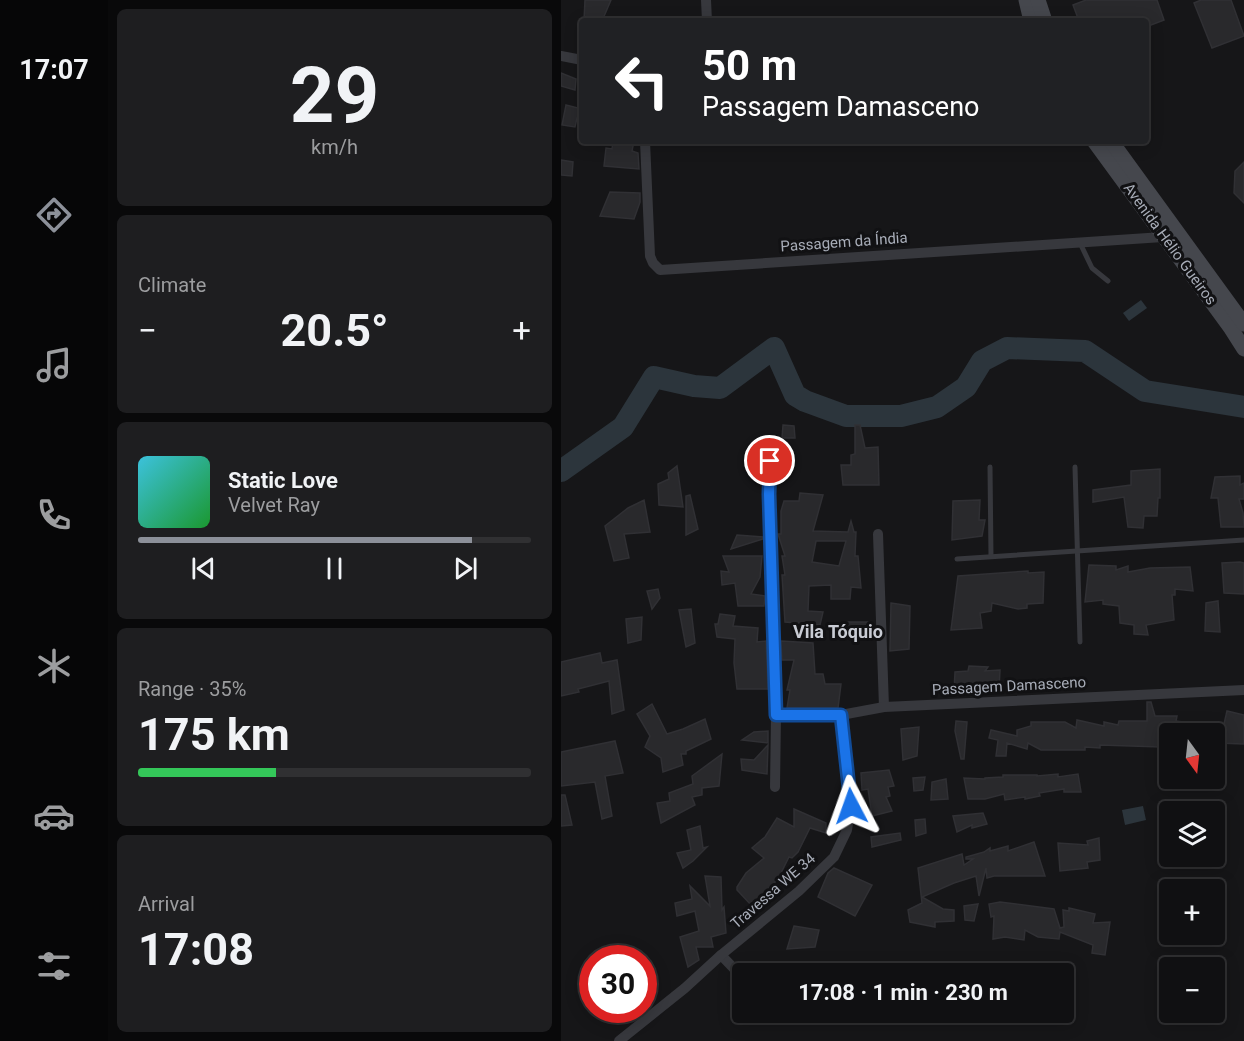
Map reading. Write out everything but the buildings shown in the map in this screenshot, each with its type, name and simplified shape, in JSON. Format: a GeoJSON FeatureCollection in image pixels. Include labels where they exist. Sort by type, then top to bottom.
{"type":"FeatureCollection","features":[{"type":"Feature","properties":{"kind":"main road"},"geometry":{"type":"LineString","coordinates":[[1026,0],[1030,18]]}},
{"type":"Feature","properties":{"kind":"main road"},"geometry":{"type":"LineString","coordinates":[[1038,0],[1044,18]]}},
{"type":"Feature","properties":{"kind":"main road","name":"Avenida Hélio Gueiros"},"geometry":{"type":"LineString","coordinates":[[1096,144],[1244,349]]}},
{"type":"Feature","properties":{"kind":"main road","name":"Avenida Hélio Gueiros"},"geometry":{"type":"LineString","coordinates":[[1113,144],[1244,324]]}},
{"type":"Feature","properties":{"kind":"street"},"geometry":{"type":"LineString","coordinates":[[706,0],[707,18]]}},
{"type":"Feature","properties":{"kind":"street"},"geometry":{"type":"LineString","coordinates":[[561,56],[579,59]]}},
{"type":"Feature","properties":{"kind":"street","name":"Passagem da Índia"},"geometry":{"type":"LineString","coordinates":[[645,144],[650,256],[660,270],[1163,237]]}},
{"type":"Feature","properties":{"kind":"street"},"geometry":{"type":"LineString","coordinates":[[770,461],[776,715],[775,787]]}},
{"type":"Feature","properties":{"kind":"street"},"geometry":{"type":"LineString","coordinates":[[878,534],[884,707]]}},
{"type":"Feature","properties":{"kind":"street","name":"Passagem Damasceno"},"geometry":{"type":"LineString","coordinates":[[776,715],[841,715],[884,707],[1244,690]]}},
{"type":"Feature","properties":{"kind":"street","name":"Travessa WE 34"},"geometry":{"type":"LineString","coordinates":[[619,1041],[799,891],[834,858],[847,830],[851,806],[841,715]]}},
{"type":"Feature","properties":{"kind":"street"},"geometry":{"type":"LineString","coordinates":[[721,956],[732,967]]}},
{"type":"Feature","properties":{"kind":"lane"},"geometry":{"type":"LineString","coordinates":[[1079,242],[1092,268],[1107,281]]}},
{"type":"Feature","properties":{"kind":"lane"},"geometry":{"type":"LineString","coordinates":[[990,467],[990,556]]}},
{"type":"Feature","properties":{"kind":"lane"},"geometry":{"type":"LineString","coordinates":[[1074,467],[1080,642]]}},
{"type":"Feature","properties":{"kind":"lane"},"geometry":{"type":"LineString","coordinates":[[957,559],[1244,540]]}},
{"type":"Feature","properties":{"kind":"shaded area"},"geometry":{"type":"Polygon","coordinates":[[[1141,300],[1147,308],[1129,321],[1123,313],[1141,300]]]}},
{"type":"Feature","properties":{"kind":"shaded area"},"geometry":{"type":"Polygon","coordinates":[[[1143,806],[1146,820],[1125,825],[1122,810],[1143,806]]]}},
{"type":"Feature","properties":{"kind":"waterway"},"geometry":{"type":"LineString","coordinates":[[561,471],[623,427],[654,377],[694,386],[720,388],[774,348],[795,395],[846,416],[901,416],[937,407],[966,387],[982,361],[1007,348],[1085,351],[1145,391],[1244,407]]}},
{"type":"Feature","properties":{"kind":"district","name":"Vila Tóquio"},"geometry":{"type":"Point","coordinates":[838,632]}},
{"type":"Feature","properties":{"kind":"route"},"geometry":{"type":"LineString","coordinates":[[770,461],[776,715],[841,715],[851,806]]}}]}
